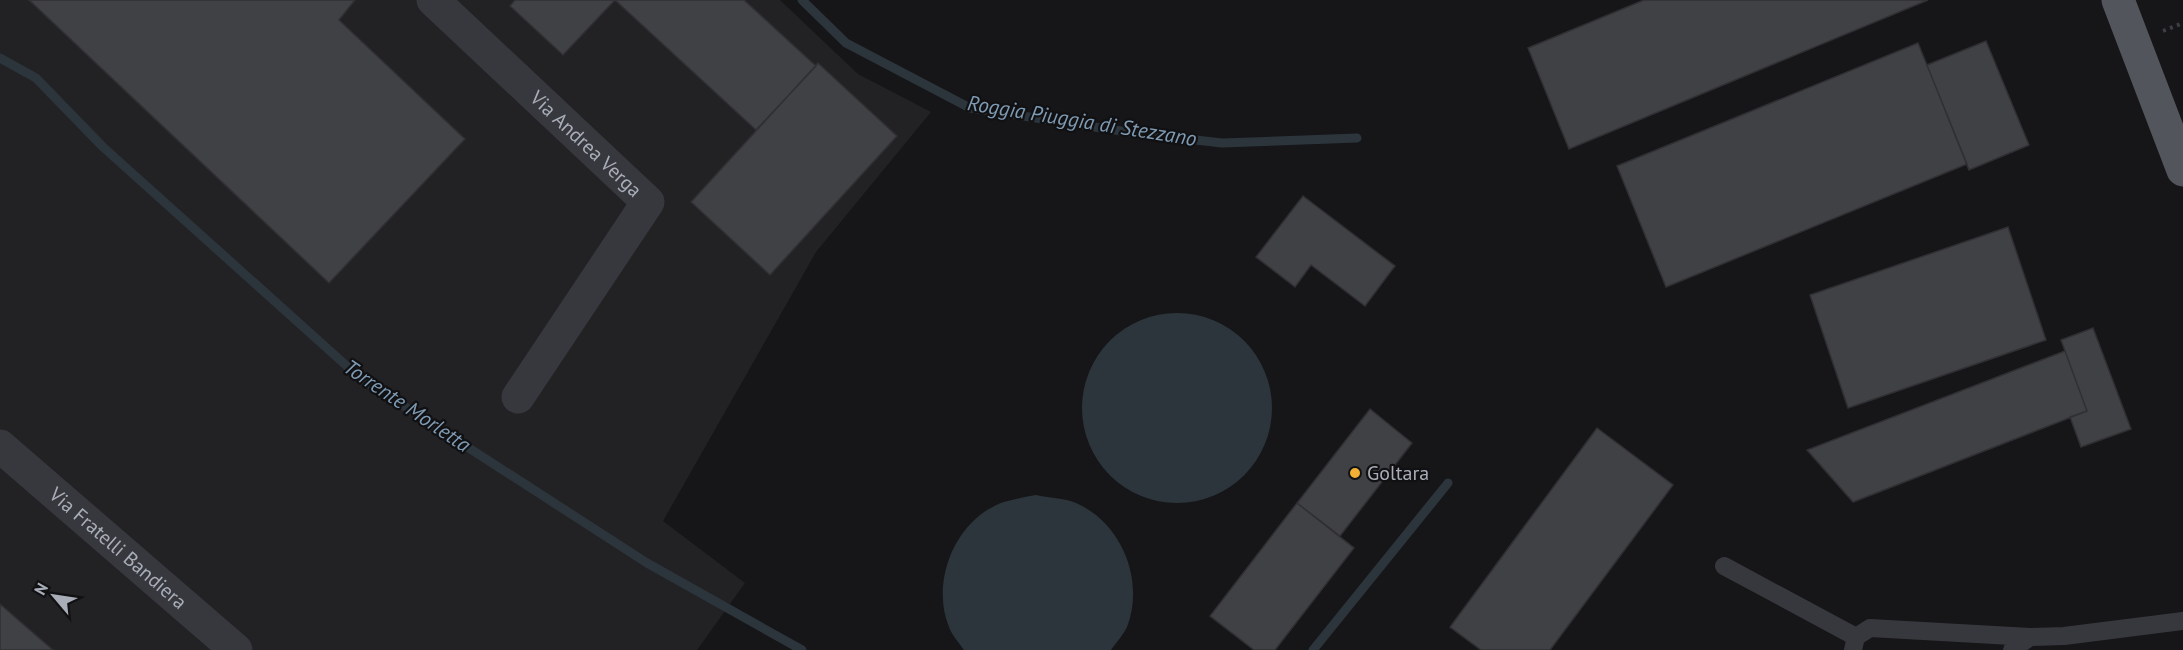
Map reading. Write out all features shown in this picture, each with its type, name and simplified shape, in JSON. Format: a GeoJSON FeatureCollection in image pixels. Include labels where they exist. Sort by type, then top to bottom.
{"type":"FeatureCollection","features":[{"type":"Feature","properties":{"kind":"main road"},"geometry":{"type":"LineString","coordinates":[[2118,0],[2183,170]]}},
{"type":"Feature","properties":{"kind":"street","name":"Via Andrea Verga"},"geometry":{"type":"LineString","coordinates":[[433,0],[648,202],[518,397]]}},
{"type":"Feature","properties":{"kind":"street","name":"Via Fratelli Bandiera"},"geometry":{"type":"LineString","coordinates":[[0,446],[236,650]]}},
{"type":"Feature","properties":{"kind":"lane"},"geometry":{"type":"LineString","coordinates":[[1724,566],[1855,644],[1870,628],[2030,637],[2067,643],[2154,624],[2183,621]]}},
{"type":"Feature","properties":{"kind":"lane"},"geometry":{"type":"LineString","coordinates":[[2154,624],[2183,614]]}},
{"type":"Feature","properties":{"kind":"lane"},"geometry":{"type":"LineString","coordinates":[[2154,624],[2183,633]]}},
{"type":"Feature","properties":{"kind":"lane"},"geometry":{"type":"LineString","coordinates":[[2012,650],[2030,637]]}},
{"type":"Feature","properties":{"kind":"shaded area"},"geometry":{"type":"Polygon","coordinates":[[[0,0],[780,0],[858,74],[931,112],[816,252],[663,521],[745,583],[697,650],[0,650],[0,0]]]}},
{"type":"Feature","properties":{"kind":"shaded area"},"geometry":{"type":"Polygon","coordinates":[[[1177,313],[1204,317],[1230,329],[1244,341],[1256,355],[1268,381],[1272,408],[1268,435],[1256,461],[1244,475],[1230,487],[1204,499],[1177,503],[1150,499],[1124,487],[1110,475],[1098,461],[1086,435],[1082,408],[1086,381],[1098,355],[1110,341],[1124,329],[1150,317],[1177,313]]]}},
{"type":"Feature","properties":{"kind":"shaded area"},"geometry":{"type":"Polygon","coordinates":[[[1036,495],[1071,501],[1092,512],[1106,524],[1126,555],[1133,591],[1132,609],[1127,627],[1111,650],[964,650],[950,630],[944,609],[945,571],[960,536],[987,510],[1004,502],[1036,495]]]}},
{"type":"Feature","properties":{"kind":"building"},"geometry":{"type":"Polygon","coordinates":[[[29,0],[355,0],[339,20],[465,139],[329,283],[29,0]]]}},
{"type":"Feature","properties":{"kind":"building"},"geometry":{"type":"Polygon","coordinates":[[[515,0],[615,0],[563,55],[510,6],[515,0]]]}},
{"type":"Feature","properties":{"kind":"building"},"geometry":{"type":"Polygon","coordinates":[[[615,0],[744,0],[816,66],[756,130],[615,0]]]}},
{"type":"Feature","properties":{"kind":"building"},"geometry":{"type":"Polygon","coordinates":[[[1644,0],[1928,0],[1569,149],[1528,48],[1644,0]]]}},
{"type":"Feature","properties":{"kind":"building"},"geometry":{"type":"Polygon","coordinates":[[[1986,41],[2029,145],[1969,170],[1927,65],[1986,41]]]}},
{"type":"Feature","properties":{"kind":"building"},"geometry":{"type":"Polygon","coordinates":[[[1918,43],[1967,164],[1666,287],[1617,166],[1918,43]]]}},
{"type":"Feature","properties":{"kind":"building"},"geometry":{"type":"Polygon","coordinates":[[[818,63],[897,136],[770,275],[691,202],[818,63]]]}},
{"type":"Feature","properties":{"kind":"building"},"geometry":{"type":"Polygon","coordinates":[[[1303,196],[1395,266],[1365,306],[1311,265],[1295,287],[1256,257],[1303,196]]]}},
{"type":"Feature","properties":{"kind":"building"},"geometry":{"type":"Polygon","coordinates":[[[2008,227],[2046,340],[1848,408],[1810,295],[2008,227]]]}},
{"type":"Feature","properties":{"kind":"building"},"geometry":{"type":"Polygon","coordinates":[[[2093,328],[2131,429],[2081,447],[2070,417],[2087,411],[2061,340],[2093,328]]]}},
{"type":"Feature","properties":{"kind":"building"},"geometry":{"type":"Polygon","coordinates":[[[2065,351],[2087,411],[1853,502],[1807,450],[2065,351]]]}},
{"type":"Feature","properties":{"kind":"building","name":"Goltara"},"geometry":{"type":"Polygon","coordinates":[[[1370,409],[1412,443],[1340,536],[1297,503],[1370,409]]]}},
{"type":"Feature","properties":{"kind":"building"},"geometry":{"type":"Polygon","coordinates":[[[1597,428],[1673,485],[1550,650],[1481,650],[1450,627],[1597,428]]]}},
{"type":"Feature","properties":{"kind":"building"},"geometry":{"type":"Polygon","coordinates":[[[1297,503],[1354,548],[1275,650],[1254,650],[1210,616],[1297,503]]]}},
{"type":"Feature","properties":{"kind":"building"},"geometry":{"type":"Polygon","coordinates":[[[0,604],[53,650],[0,650],[0,604]]]}},
{"type":"Feature","properties":{"kind":"waterway","name":"Roggia Piuggia di Stezzano"},"geometry":{"type":"LineString","coordinates":[[802,0],[846,43],[970,108],[1134,133],[1222,143],[1357,138]]}},
{"type":"Feature","properties":{"kind":"waterway","name":"Torrente Morletta"},"geometry":{"type":"LineString","coordinates":[[0,58],[36,78],[103,147],[359,377],[647,563],[802,650]]}},
{"type":"Feature","properties":{"kind":"waterway"},"geometry":{"type":"LineString","coordinates":[[1313,650],[1448,483]]}},
{"type":"Feature","properties":{"kind":"place","name":"Goltara"},"geometry":{"type":"Point","coordinates":[1355,473]}}]}
